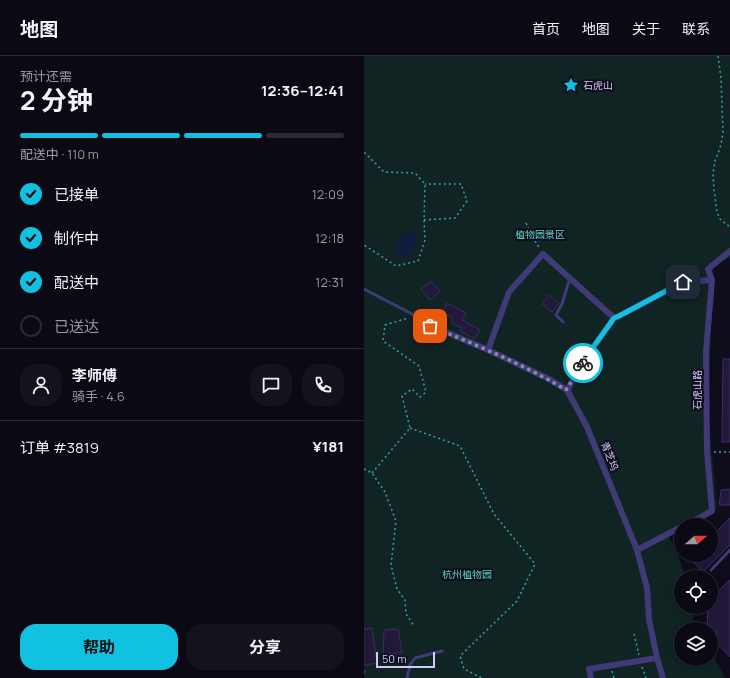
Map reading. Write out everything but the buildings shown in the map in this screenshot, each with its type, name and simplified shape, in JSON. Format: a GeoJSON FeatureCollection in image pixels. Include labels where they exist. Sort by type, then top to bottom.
{"type":"FeatureCollection","features":[{"type":"Feature","properties":{"kind":"street","name":"石虎山路"},"geometry":{"type":"LineString","coordinates":[[699,518],[712,511],[707,451],[706,351],[712,280],[708,269],[730,251]]}},
{"type":"Feature","properties":{"kind":"street"},"geometry":{"type":"LineString","coordinates":[[488,350],[509,292],[543,254],[614,318]]}},
{"type":"Feature","properties":{"kind":"street"},"geometry":{"type":"LineString","coordinates":[[566,390],[614,318],[683,282],[712,280]]}},
{"type":"Feature","properties":{"kind":"street","name":"青芝坞"},"geometry":{"type":"LineString","coordinates":[[430,326],[488,350],[549,379],[566,390],[587,426],[637,550],[647,588],[649,619],[657,658],[663,678]]}},
{"type":"Feature","properties":{"kind":"street"},"geometry":{"type":"LineString","coordinates":[[637,550],[674,531]]}},
{"type":"Feature","properties":{"kind":"street"},"geometry":{"type":"LineString","coordinates":[[591,678],[589,669],[657,658]]}},
{"type":"Feature","properties":{"kind":"lane"},"geometry":{"type":"LineString","coordinates":[[562,322],[556,315],[562,304],[570,278]]}},
{"type":"Feature","properties":{"kind":"lane"},"geometry":{"type":"LineString","coordinates":[[364,289],[416,316],[430,326]]}},
{"type":"Feature","properties":{"kind":"lane"},"geometry":{"type":"LineString","coordinates":[[711,570],[730,550]]}},
{"type":"Feature","properties":{"kind":"lane"},"geometry":{"type":"LineString","coordinates":[[407,678],[410,665],[415,658],[442,651]]}},
{"type":"Feature","properties":{"kind":"path"},"geometry":{"type":"LineString","coordinates":[[718,56],[721,78],[723,134],[715,161],[713,174],[714,190],[717,212],[720,219],[730,227]]}},
{"type":"Feature","properties":{"kind":"path"},"geometry":{"type":"LineString","coordinates":[[364,153],[384,172],[416,173],[425,184],[424,220],[426,240],[418,261],[396,266],[364,244]]}},
{"type":"Feature","properties":{"kind":"path"},"geometry":{"type":"LineString","coordinates":[[424,220],[455,218],[467,201],[461,184],[425,184]]}},
{"type":"Feature","properties":{"kind":"path"},"geometry":{"type":"LineString","coordinates":[[526,223],[543,254]]}},
{"type":"Feature","properties":{"kind":"path"},"geometry":{"type":"LineString","coordinates":[[410,428],[402,396],[412,389],[420,397],[426,392],[419,366],[384,341],[385,325],[416,316]]}},
{"type":"Feature","properties":{"kind":"path"},"geometry":{"type":"LineString","coordinates":[[372,473],[410,428]]}},
{"type":"Feature","properties":{"kind":"path"},"geometry":{"type":"LineString","coordinates":[[410,428],[460,446],[494,514],[535,564],[517,601],[460,656],[464,669],[482,678]]}},
{"type":"Feature","properties":{"kind":"path"},"geometry":{"type":"LineString","coordinates":[[707,451],[730,452]]}},
{"type":"Feature","properties":{"kind":"path"},"geometry":{"type":"LineString","coordinates":[[364,469],[372,473],[385,492],[396,520],[391,565],[397,589],[405,600],[406,614],[414,626]]}},
{"type":"Feature","properties":{"kind":"green space","name":"植物园景区"},"geometry":{"type":"Polygon","coordinates":[[[364,56],[730,56],[730,258],[717,262],[713,270],[708,414],[717,508],[696,518],[674,518],[674,529],[667,532],[674,547],[674,562],[680,562],[683,570],[674,570],[674,614],[693,614],[693,622],[674,622],[674,666],[718,666],[718,664],[725,678],[364,678],[364,56]]]}},
{"type":"Feature","properties":{"kind":"water"},"geometry":{"type":"Polygon","coordinates":[[[409,230],[416,233],[418,237],[412,255],[406,259],[399,256],[394,249],[394,245],[409,230]]]}},
{"type":"Feature","properties":{"kind":"way so far"},"geometry":{"type":"LineString","coordinates":[[430,326],[488,350],[549,379],[566,390],[575,378],[583,363]]}},
{"type":"Feature","properties":{"kind":"place","name":"石虎山"},"geometry":{"type":"Point","coordinates":[571,85]}},
{"type":"Feature","properties":{"kind":"route"},"geometry":{"type":"LineString","coordinates":[[583,363],[614,318],[683,282]]}},
{"type":"Feature","properties":{"kind":"park label","name":"杭州植物园"},"geometry":{"type":"Point","coordinates":[467,574]}}]}
